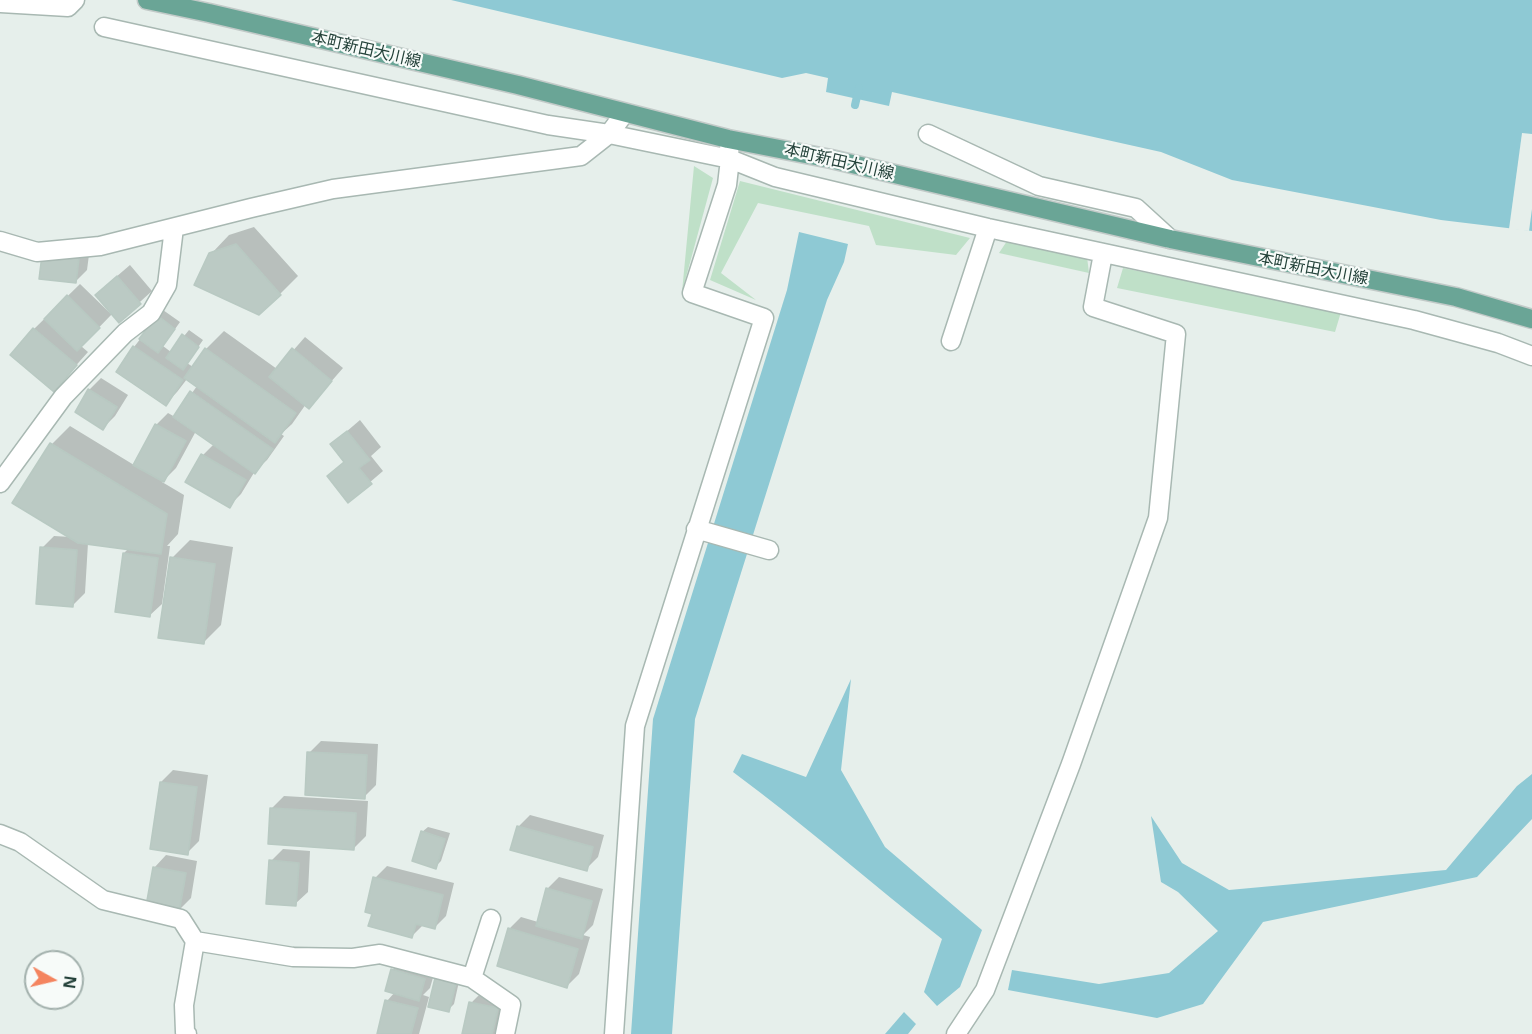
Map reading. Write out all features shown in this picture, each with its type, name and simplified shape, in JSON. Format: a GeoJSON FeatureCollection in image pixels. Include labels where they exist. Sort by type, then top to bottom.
{"type":"FeatureCollection","features":[{"type":"Feature","properties":{"kind":"main road","name":"本町新田大川線"},"geometry":{"type":"LineString","coordinates":[[147,0],[203,6],[728,139],[831,159],[1170,239],[1456,297],[1532,319]]}},
{"type":"Feature","properties":{"kind":"street"},"geometry":{"type":"LineString","coordinates":[[0,3],[68,7],[75,0]]}},
{"type":"Feature","properties":{"kind":"street"},"geometry":{"type":"LineString","coordinates":[[104,27],[548,126],[609,134],[730,159],[775,177],[988,228],[1414,320],[1498,343],[1532,356]]}},
{"type":"Feature","properties":{"kind":"street"},"geometry":{"type":"LineString","coordinates":[[0,241],[38,252],[100,246],[333,189],[581,156],[609,134],[624,114]]}},
{"type":"Feature","properties":{"kind":"street"},"geometry":{"type":"LineString","coordinates":[[928,134],[1040,186],[1136,208],[1170,239]]}},
{"type":"Feature","properties":{"kind":"street"},"geometry":{"type":"LineString","coordinates":[[614,1034],[635,726],[764,318],[692,293],[727,185],[730,159],[728,139]]}},
{"type":"Feature","properties":{"kind":"street"},"geometry":{"type":"LineString","coordinates":[[0,483],[63,397],[125,333],[151,313],[167,285],[174,228]]}},
{"type":"Feature","properties":{"kind":"street"},"geometry":{"type":"LineString","coordinates":[[951,341],[988,228]]}},
{"type":"Feature","properties":{"kind":"street"},"geometry":{"type":"LineString","coordinates":[[956,1034],[985,990],[1071,764],[1158,518],[1176,334],[1093,307],[1103,254]]}},
{"type":"Feature","properties":{"kind":"street"},"geometry":{"type":"LineString","coordinates":[[1299,294],[1304,267]]}},
{"type":"Feature","properties":{"kind":"street"},"geometry":{"type":"LineString","coordinates":[[696,529],[769,550]]}},
{"type":"Feature","properties":{"kind":"street"},"geometry":{"type":"LineString","coordinates":[[0,834],[20,842],[104,900],[181,919],[195,941],[184,1005],[185,1032],[188,1034]]}},
{"type":"Feature","properties":{"kind":"street"},"geometry":{"type":"LineString","coordinates":[[472,978],[491,919]]}},
{"type":"Feature","properties":{"kind":"street"},"geometry":{"type":"LineString","coordinates":[[195,941],[292,957],[353,958],[380,954],[472,978],[511,1005],[505,1034]]}},
{"type":"Feature","properties":{"kind":"green space"},"geometry":{"type":"Polygon","coordinates":[[[694,166],[713,178],[682,292],[694,166]]]}},
{"type":"Feature","properties":{"kind":"green space"},"geometry":{"type":"Polygon","coordinates":[[[740,181],[970,238],[956,255],[876,245],[869,226],[758,203],[721,273],[756,300],[710,280],[740,181]]]}},
{"type":"Feature","properties":{"kind":"green space"},"geometry":{"type":"Polygon","coordinates":[[[1007,241],[1087,257],[1089,273],[999,253],[1007,241]]]}},
{"type":"Feature","properties":{"kind":"green space"},"geometry":{"type":"Polygon","coordinates":[[[1123,268],[1341,312],[1335,332],[1117,288],[1123,268]]]}},
{"type":"Feature","properties":{"kind":"water"},"geometry":{"type":"Polygon","coordinates":[[[451,0],[1532,0],[1532,231],[1441,220],[1232,180],[1161,152],[892,92],[889,106],[826,92],[828,78],[806,73],[782,78],[451,0]]]}},
{"type":"Feature","properties":{"kind":"water"},"geometry":{"type":"Polygon","coordinates":[[[799,232],[848,244],[844,262],[827,300],[695,719],[672,1034],[631,1034],[653,719],[787,290],[799,232]]]}},
{"type":"Feature","properties":{"kind":"water"},"geometry":{"type":"Polygon","coordinates":[[[851,679],[841,770],[885,847],[982,930],[960,987],[937,1006],[924,992],[942,939],[733,772],[742,754],[806,777],[851,679]]]}},
{"type":"Feature","properties":{"kind":"water"},"geometry":{"type":"Polygon","coordinates":[[[1532,774],[1532,819],[1477,877],[1263,922],[1203,1004],[1157,1018],[1008,990],[1012,970],[1099,984],[1169,973],[1218,931],[1178,892],[1161,882],[1151,816],[1182,863],[1229,890],[1446,870],[1517,786],[1532,774]]]}},
{"type":"Feature","properties":{"kind":"water"},"geometry":{"type":"Polygon","coordinates":[[[904,1012],[916,1024],[908,1034],[885,1034],[904,1012]]]}},
{"type":"Feature","properties":{"kind":"pier"},"geometry":{"type":"Polygon","coordinates":[[[1522,133],[1532,134],[1532,209],[1529,231],[1509,229],[1522,133]]]}},
{"type":"Feature","properties":{"kind":"building"},"geometry":{"type":"Polygon","coordinates":[[[236,244],[281,295],[259,315],[194,285],[209,253],[236,244]]]}},
{"type":"Feature","properties":{"kind":"building"},"geometry":{"type":"Polygon","coordinates":[[[42,255],[79,258],[76,283],[39,279],[42,255]]]}},
{"type":"Feature","properties":{"kind":"building"},"geometry":{"type":"Polygon","coordinates":[[[117,276],[141,304],[119,323],[95,295],[117,276]]]}},
{"type":"Feature","properties":{"kind":"building"},"geometry":{"type":"Polygon","coordinates":[[[67,295],[100,328],[77,351],[44,319],[67,295]]]}},
{"type":"Feature","properties":{"kind":"building"},"geometry":{"type":"Polygon","coordinates":[[[157,315],[175,329],[158,353],[139,339],[157,315]]]}},
{"type":"Feature","properties":{"kind":"building"},"geometry":{"type":"Polygon","coordinates":[[[33,328],[77,365],[54,392],[10,355],[33,328]]]}},
{"type":"Feature","properties":{"kind":"building"},"geometry":{"type":"Polygon","coordinates":[[[182,334],[199,347],[183,370],[166,358],[182,334]]]}},
{"type":"Feature","properties":{"kind":"building"},"geometry":{"type":"Polygon","coordinates":[[[133,346],[183,380],[166,406],[116,372],[133,346]]]}},
{"type":"Feature","properties":{"kind":"building"},"geometry":{"type":"Polygon","coordinates":[[[205,348],[296,413],[275,443],[184,378],[205,348]]]}},
{"type":"Feature","properties":{"kind":"building"},"geometry":{"type":"Polygon","coordinates":[[[292,348],[332,381],[309,409],[269,377],[292,348]]]}},
{"type":"Feature","properties":{"kind":"building"},"geometry":{"type":"Polygon","coordinates":[[[88,389],[117,407],[103,430],[75,412],[88,389]]]}},
{"type":"Feature","properties":{"kind":"building"},"geometry":{"type":"Polygon","coordinates":[[[190,391],[273,449],[255,474],[173,417],[190,391]]]}},
{"type":"Feature","properties":{"kind":"building"},"geometry":{"type":"Polygon","coordinates":[[[155,424],[186,441],[164,482],[133,465],[155,424]]]}},
{"type":"Feature","properties":{"kind":"building"},"geometry":{"type":"Polygon","coordinates":[[[347,431],[370,460],[359,468],[372,484],[348,503],[327,476],[344,462],[330,444],[347,431]]]}},
{"type":"Feature","properties":{"kind":"building"},"geometry":{"type":"Polygon","coordinates":[[[50,443],[167,514],[161,554],[78,543],[12,503],[50,443]]]}},
{"type":"Feature","properties":{"kind":"building"},"geometry":{"type":"Polygon","coordinates":[[[201,454],[246,480],[230,508],[185,482],[201,454]]]}},
{"type":"Feature","properties":{"kind":"building"},"geometry":{"type":"Polygon","coordinates":[[[40,547],[77,550],[73,607],[36,604],[40,547]]]}},
{"type":"Feature","properties":{"kind":"building"},"geometry":{"type":"Polygon","coordinates":[[[123,553],[158,558],[150,617],[115,612],[123,553]]]}},
{"type":"Feature","properties":{"kind":"building"},"geometry":{"type":"Polygon","coordinates":[[[170,557],[215,564],[204,644],[158,638],[170,557]]]}},
{"type":"Feature","properties":{"kind":"building"},"geometry":{"type":"Polygon","coordinates":[[[307,752],[367,755],[365,799],[305,795],[307,752]]]}},
{"type":"Feature","properties":{"kind":"building"},"geometry":{"type":"Polygon","coordinates":[[[160,782],[197,787],[188,855],[150,849],[160,782]]]}},
{"type":"Feature","properties":{"kind":"building"},"geometry":{"type":"Polygon","coordinates":[[[270,808],[356,813],[354,850],[268,844],[270,808]]]}},
{"type":"Feature","properties":{"kind":"building"},"geometry":{"type":"Polygon","coordinates":[[[517,826],[593,847],[587,871],[510,850],[517,826]]]}},
{"type":"Feature","properties":{"kind":"building"},"geometry":{"type":"Polygon","coordinates":[[[421,831],[445,839],[436,869],[412,861],[421,831]]]}},
{"type":"Feature","properties":{"kind":"building"},"geometry":{"type":"Polygon","coordinates":[[[269,860],[299,863],[296,906],[266,904],[269,860]]]}},
{"type":"Feature","properties":{"kind":"building"},"geometry":{"type":"Polygon","coordinates":[[[153,867],[186,873],[179,912],[146,906],[153,867]]]}},
{"type":"Feature","properties":{"kind":"building"},"geometry":{"type":"Polygon","coordinates":[[[373,877],[443,895],[435,929],[416,924],[412,938],[368,926],[372,914],[365,912],[373,877]]]}},
{"type":"Feature","properties":{"kind":"building"},"geometry":{"type":"Polygon","coordinates":[[[546,888],[592,901],[582,939],[536,926],[546,888]]]}},
{"type":"Feature","properties":{"kind":"building"},"geometry":{"type":"Polygon","coordinates":[[[508,928],[578,949],[567,988],[497,966],[508,928]]]}},
{"type":"Feature","properties":{"kind":"building"},"geometry":{"type":"Polygon","coordinates":[[[391,969],[425,979],[419,1001],[385,991],[391,969]]]}},
{"type":"Feature","properties":{"kind":"building"},"geometry":{"type":"Polygon","coordinates":[[[435,978],[456,983],[449,1012],[428,1007],[435,978]]]}},
{"type":"Feature","properties":{"kind":"building"},"geometry":{"type":"Polygon","coordinates":[[[385,1000],[418,1008],[411,1034],[377,1034],[385,1000]]]}},
{"type":"Feature","properties":{"kind":"building"},"geometry":{"type":"Polygon","coordinates":[[[469,1002],[498,1008],[492,1034],[462,1034],[469,1002]]]}},
{"type":"Feature","properties":{"kind":"waterway"},"geometry":{"type":"LineString","coordinates":[[855,105],[859,88]]}}]}
